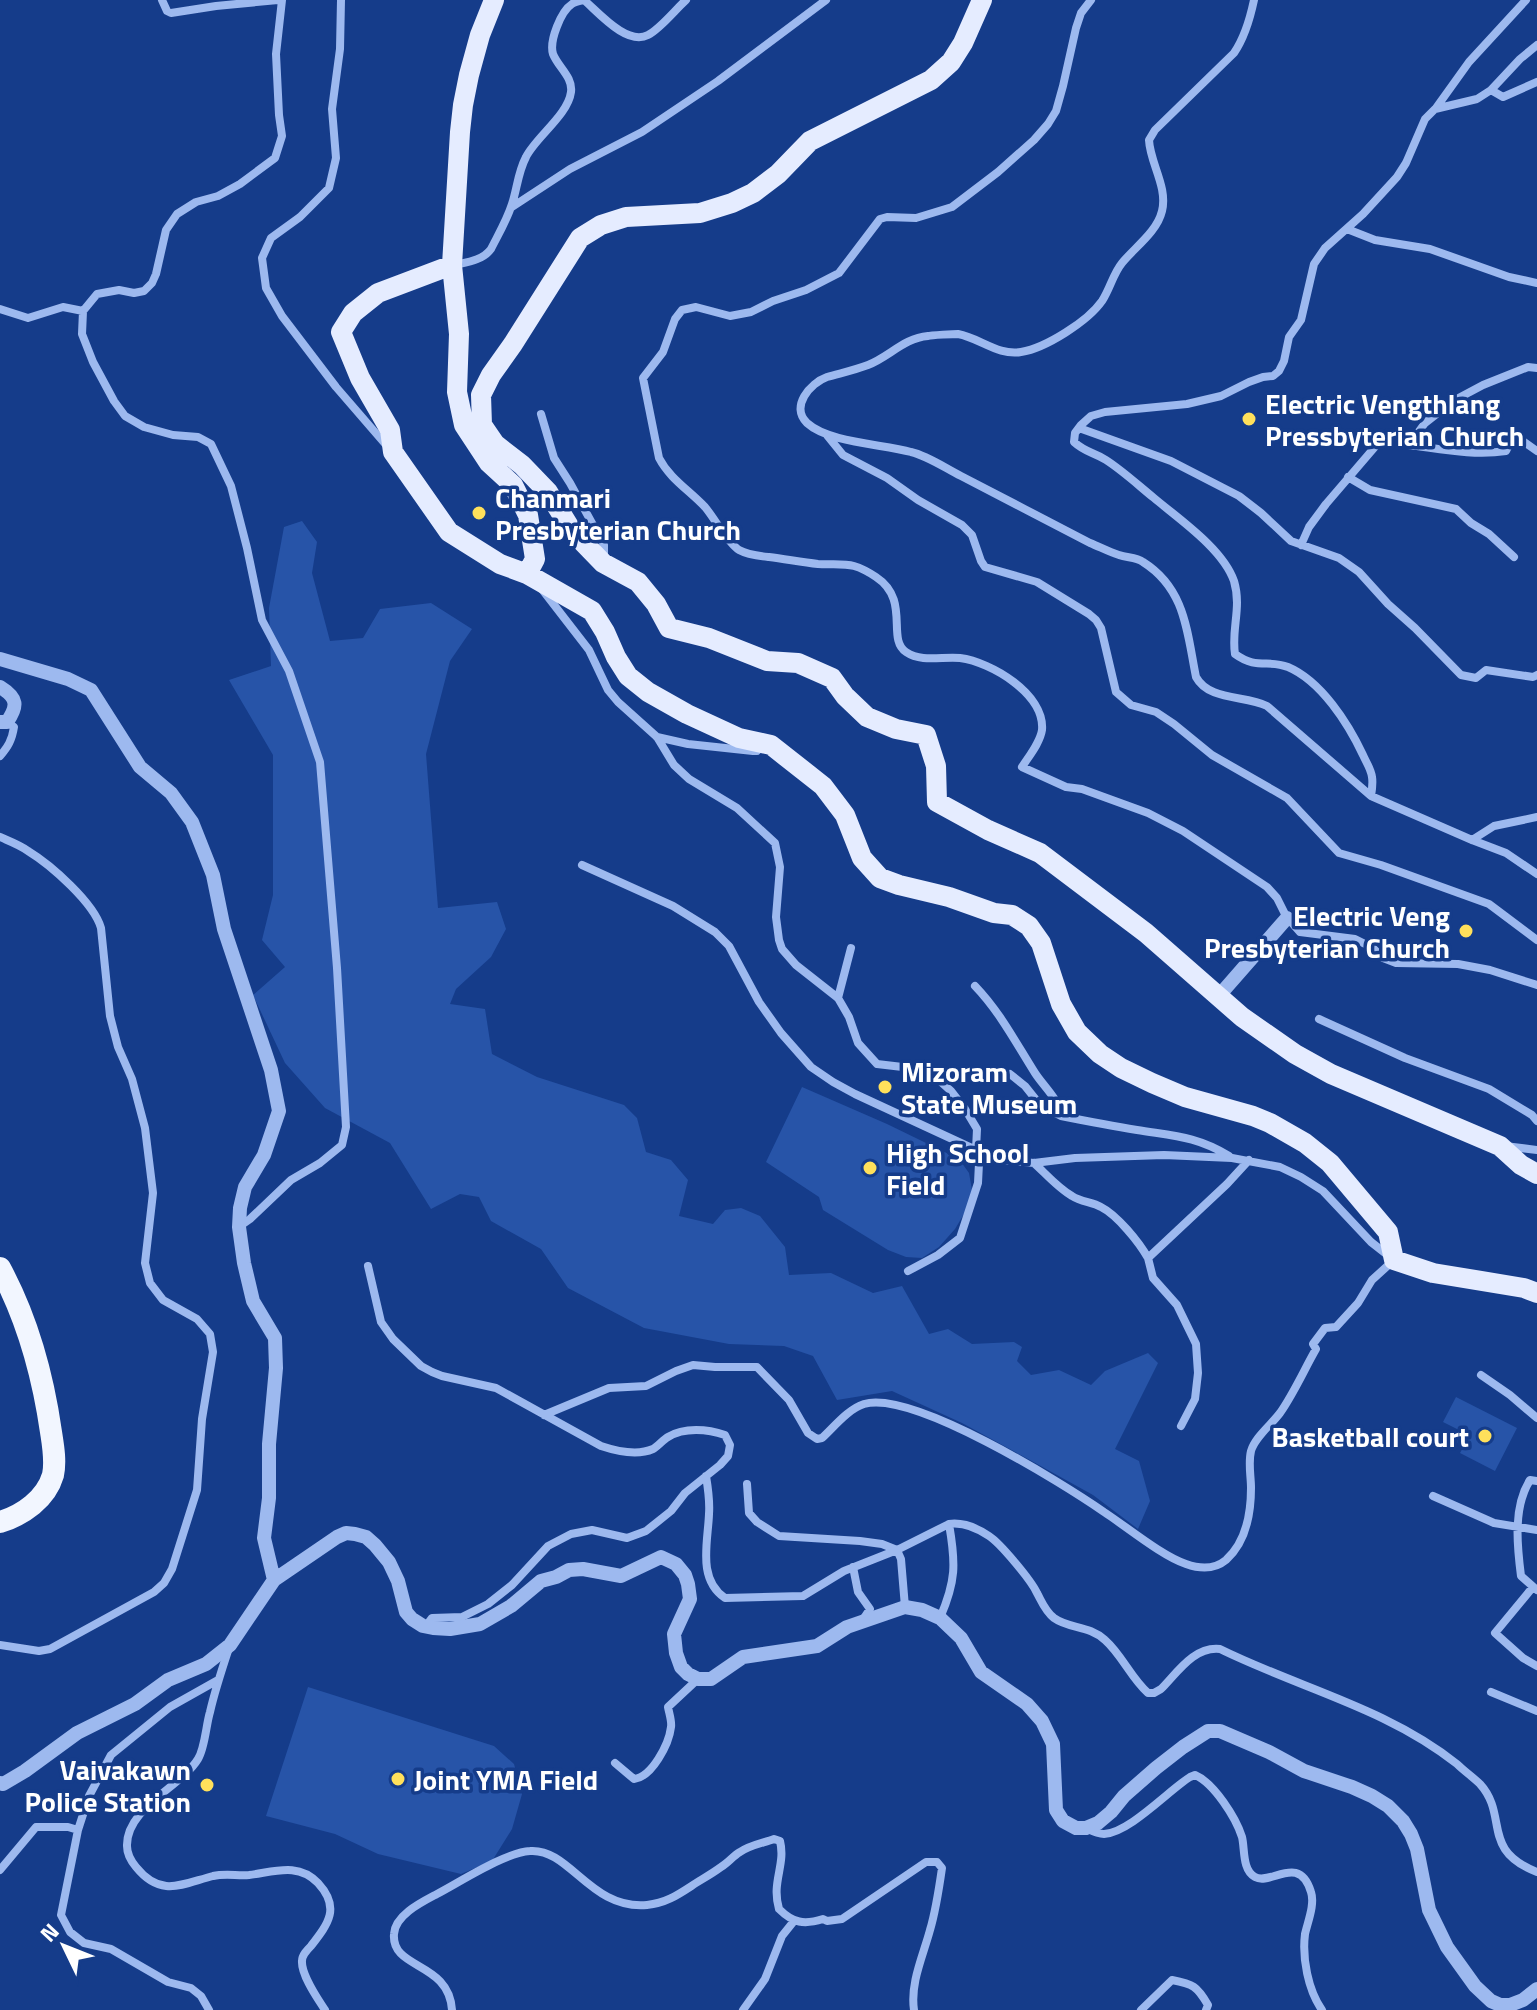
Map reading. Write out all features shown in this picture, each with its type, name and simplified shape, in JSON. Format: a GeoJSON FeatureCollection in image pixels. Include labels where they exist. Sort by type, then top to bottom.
{"type":"FeatureCollection","features":[{"type":"Feature","properties":{"kind":"highway"},"geometry":{"type":"LineString","coordinates":[[0,1522],[24,1511],[38,1500],[53,1473],[54,1451],[33,1350],[17,1303],[2,1276]]}},
{"type":"Feature","properties":{"kind":"main road"},"geometry":{"type":"LineString","coordinates":[[494,0],[480,35],[463,105],[452,265],[459,334],[457,392],[464,425],[489,463],[513,485],[528,515],[535,559],[531,576]]}},
{"type":"Feature","properties":{"kind":"main road"},"geometry":{"type":"LineString","coordinates":[[982,0],[951,62],[931,80],[810,141],[778,174],[753,193],[700,213],[626,217],[601,225],[580,238],[491,375],[481,395],[482,425],[495,444],[522,465],[548,492],[572,531],[603,563],[638,582],[656,604],[669,628],[709,638],[767,661],[798,663],[832,678],[867,717],[896,729],[926,735],[936,766],[937,802],[988,830],[1040,853],[1146,933],[1257,1029],[1295,1054],[1331,1074],[1500,1146],[1521,1165],[1537,1174]]}},
{"type":"Feature","properties":{"kind":"main road"},"geometry":{"type":"LineString","coordinates":[[452,265],[378,293],[353,313],[341,332],[360,378],[390,430],[393,452],[449,532],[500,564],[531,576],[592,611],[628,676],[648,692],[739,738],[771,745],[823,786],[845,815],[862,858],[880,878],[994,913],[1012,915],[1029,926],[1041,943],[1061,1004],[1077,1032],[1100,1054],[1121,1068],[1174,1092],[1253,1116],[1305,1143],[1330,1163],[1388,1232],[1394,1260],[1433,1273],[1524,1288],[1537,1293]]}},
{"type":"Feature","properties":{"kind":"street"},"geometry":{"type":"LineString","coordinates":[[162,0],[171,13],[280,0],[276,54],[282,136],[275,158],[240,184],[218,196],[196,202],[177,214],[166,230],[152,283],[144,291],[119,290],[97,294],[83,311],[82,334],[93,362],[125,416],[144,427],[173,435],[198,437],[211,444],[231,486],[262,620],[289,671],[320,762],[346,1127],[342,1145],[291,1180],[239,1227]]}},
{"type":"Feature","properties":{"kind":"street"},"geometry":{"type":"LineString","coordinates":[[341,0],[340,49],[332,109],[336,158],[329,188],[300,217],[271,238],[262,258],[266,288],[282,316],[336,387],[393,452]]}},
{"type":"Feature","properties":{"kind":"street"},"geometry":{"type":"LineString","coordinates":[[452,265],[487,255],[511,207],[526,156],[560,114],[570,96],[570,82],[554,55],[553,46],[553,36],[568,7],[584,0],[627,35],[644,37],[686,0]]}},
{"type":"Feature","properties":{"kind":"street"},"geometry":{"type":"LineString","coordinates":[[511,207],[570,169],[642,132],[718,81],[826,0]]}},
{"type":"Feature","properties":{"kind":"street"},"geometry":{"type":"LineString","coordinates":[[1091,0],[1081,13],[1056,111],[1048,124],[1020,154],[952,207],[916,218],[880,219],[839,273],[751,312],[730,316],[696,307],[682,310],[675,319],[663,352],[643,378],[659,458],[665,469],[705,508],[736,548],[755,555],[854,566],[872,574],[882,581],[893,596],[898,639],[905,651],[920,657],[961,658],[987,666],[1027,693],[1038,709],[1042,729],[1039,741],[1022,767],[1066,787],[1082,789],[1148,813],[1183,831],[1274,893],[1287,918],[1300,932],[1355,939],[1390,961],[1458,964],[1490,970],[1537,985]]}},
{"type":"Feature","properties":{"kind":"street"},"geometry":{"type":"LineString","coordinates":[[1254,0],[1249,23],[1234,53],[1149,140],[1161,188],[1162,213],[1117,269],[1100,304],[1089,315],[1054,339],[1019,352],[993,349],[955,333],[928,335],[898,347],[870,365],[821,379],[804,397],[799,407],[800,415],[825,433],[914,452],[1090,543],[1145,563],[1173,592],[1185,618],[1200,684],[1214,694],[1267,706],[1371,796],[1506,853],[1537,874]]}},
{"type":"Feature","properties":{"kind":"street"},"geometry":{"type":"LineString","coordinates":[[1371,796],[1373,780],[1370,769],[1346,722],[1327,698],[1304,677],[1284,665],[1253,664],[1235,654],[1239,603],[1227,566],[1192,529],[1132,480],[1103,458],[1083,450],[1074,442],[1075,433],[1091,416],[1187,404],[1221,396],[1279,371],[1289,337],[1301,320],[1314,264],[1325,248],[1397,177],[1425,119],[1469,62],[1526,0]]}},
{"type":"Feature","properties":{"kind":"street"},"geometry":{"type":"LineString","coordinates":[[1435,109],[1477,99],[1491,90],[1537,45]]}},
{"type":"Feature","properties":{"kind":"street"},"geometry":{"type":"LineString","coordinates":[[1491,90],[1503,97],[1537,82]]}},
{"type":"Feature","properties":{"kind":"street"},"geometry":{"type":"LineString","coordinates":[[1347,229],[1375,240],[1430,249],[1509,277],[1537,283]]}},
{"type":"Feature","properties":{"kind":"street"},"geometry":{"type":"LineString","coordinates":[[0,309],[28,318],[63,307],[83,311]]}},
{"type":"Feature","properties":{"kind":"street"},"geometry":{"type":"LineString","coordinates":[[1409,445],[1425,423],[1453,401],[1528,367],[1537,368]]}},
{"type":"Feature","properties":{"kind":"street"},"geometry":{"type":"LineString","coordinates":[[541,414],[554,458],[604,545],[603,563]]}},
{"type":"Feature","properties":{"kind":"street"},"geometry":{"type":"LineString","coordinates":[[1079,428],[1171,461],[1239,496],[1291,541],[1339,558],[1359,572],[1461,675],[1476,678],[1486,670],[1537,675]]}},
{"type":"Feature","properties":{"kind":"street"},"geometry":{"type":"LineString","coordinates":[[825,433],[843,455],[887,478],[962,525],[972,535],[985,567],[1037,582],[1096,620],[1101,628],[1116,692],[1131,705],[1156,712],[1212,755],[1287,798],[1339,853],[1489,904],[1537,940]]}},
{"type":"Feature","properties":{"kind":"street"},"geometry":{"type":"LineString","coordinates":[[1301,545],[1309,527],[1348,477],[1372,449],[1388,437],[1397,437],[1409,445],[1479,454],[1506,451],[1514,435],[1537,451]]}},
{"type":"Feature","properties":{"kind":"street"},"geometry":{"type":"LineString","coordinates":[[1348,477],[1370,490],[1456,509],[1514,557]]}},
{"type":"Feature","properties":{"kind":"street"},"geometry":{"type":"LineString","coordinates":[[531,576],[589,650],[608,690],[657,737],[674,765],[689,779],[737,808],[775,843],[780,867],[776,917],[782,949],[796,965],[838,998],[858,1043],[877,1064],[911,1068],[930,1075],[951,1091],[977,1129],[978,1183],[960,1238],[938,1255],[908,1271]]}},
{"type":"Feature","properties":{"kind":"street"},"geometry":{"type":"LineString","coordinates":[[0,659],[68,679],[91,690],[140,767],[171,793],[192,822],[213,875],[224,929],[271,1070],[279,1111],[264,1155],[245,1187],[239,1227],[253,1301],[275,1338],[269,1498],[264,1538],[274,1580]]}},
{"type":"Feature","properties":{"kind":"street"},"geometry":{"type":"LineString","coordinates":[[0,687],[8,692],[16,707],[4,722],[14,727],[13,736],[0,756]]}},
{"type":"Feature","properties":{"kind":"street"},"geometry":{"type":"LineString","coordinates":[[657,737],[688,744],[753,751],[757,751],[763,743]]}},
{"type":"Feature","properties":{"kind":"street"},"geometry":{"type":"LineString","coordinates":[[1472,840],[1494,826],[1537,817]]}},
{"type":"Feature","properties":{"kind":"street"},"geometry":{"type":"LineString","coordinates":[[0,837],[28,851],[65,880],[98,917],[110,1016],[145,1128],[153,1193],[145,1263],[150,1283],[163,1300],[197,1319],[210,1334],[213,1352],[202,1419],[197,1490],[172,1569],[164,1583],[154,1592],[50,1649],[39,1651],[0,1645]]}},
{"type":"Feature","properties":{"kind":"street"},"geometry":{"type":"LineString","coordinates":[[544,1415],[609,1388],[646,1386],[693,1365],[757,1367],[789,1400],[812,1437],[822,1438],[843,1418],[865,1404],[909,1409],[961,1429],[1023,1461],[1078,1494],[1173,1559],[1193,1566],[1215,1567],[1232,1553],[1245,1531],[1250,1509],[1252,1448],[1281,1411],[1316,1349],[1313,1344],[1325,1328],[1336,1327],[1358,1303],[1372,1280],[1394,1260],[1371,1242],[1323,1191],[1280,1167],[1232,1158],[1164,1155],[1075,1158],[1034,1163],[1004,1160],[855,1094],[811,1067],[781,1033],[759,1002],[729,946],[715,932],[673,906],[582,865]]}},
{"type":"Feature","properties":{"kind":"street"},"geometry":{"type":"LineString","coordinates":[[1216,995],[1224,990],[1287,918]]}},
{"type":"Feature","properties":{"kind":"street"},"geometry":{"type":"LineString","coordinates":[[838,998],[851,948]]}},
{"type":"Feature","properties":{"kind":"street"},"geometry":{"type":"LineString","coordinates":[[975,986],[992,1004],[1037,1077],[1058,1104],[1061,1116]]}},
{"type":"Feature","properties":{"kind":"street"},"geometry":{"type":"LineString","coordinates":[[1319,1019],[1417,1063],[1489,1089],[1537,1121]]}},
{"type":"Feature","properties":{"kind":"street"},"geometry":{"type":"LineString","coordinates":[[1010,1074],[1025,1086],[1041,1106],[1061,1116],[1195,1139],[1214,1146],[1232,1158]]}},
{"type":"Feature","properties":{"kind":"street"},"geometry":{"type":"LineString","coordinates":[[1500,1146],[1537,1150]]}},
{"type":"Feature","properties":{"kind":"street"},"geometry":{"type":"LineString","coordinates":[[1148,1258],[1249,1160]]}},
{"type":"Feature","properties":{"kind":"street"},"geometry":{"type":"LineString","coordinates":[[1034,1163],[1070,1195],[1112,1214],[1143,1249],[1153,1278],[1177,1305],[1196,1344],[1198,1373],[1195,1399],[1181,1426]]}},
{"type":"Feature","properties":{"kind":"street"},"geometry":{"type":"LineString","coordinates":[[368,1266],[381,1322],[393,1339],[421,1366],[432,1372],[496,1388],[601,1446],[632,1452],[654,1448],[679,1431],[713,1431],[725,1435],[730,1445],[728,1456],[720,1465],[685,1493],[671,1511],[646,1531],[627,1538],[592,1530],[571,1534],[548,1546],[520,1578],[488,1604],[462,1617],[432,1618],[426,1626]]}},
{"type":"Feature","properties":{"kind":"street"},"geometry":{"type":"LineString","coordinates":[[1481,1375],[1537,1418]]}},
{"type":"Feature","properties":{"kind":"street"},"geometry":{"type":"LineString","coordinates":[[706,1476],[709,1504],[707,1569],[714,1589],[725,1598],[803,1596],[853,1567],[897,1550],[949,1524],[974,1527],[990,1536],[1031,1583],[1048,1612],[1062,1623],[1082,1627],[1105,1640],[1148,1693],[1161,1689],[1200,1651],[1220,1649],[1369,1711],[1434,1746],[1481,1786],[1489,1799],[1499,1840],[1505,1851],[1537,1872]]}},
{"type":"Feature","properties":{"kind":"street"},"geometry":{"type":"LineString","coordinates":[[1537,1481],[1530,1480],[1526,1486],[1517,1513],[1521,1576],[1535,1588],[1495,1633],[1537,1666]]}},
{"type":"Feature","properties":{"kind":"street"},"geometry":{"type":"LineString","coordinates":[[747,1484],[749,1513],[779,1536],[860,1541],[897,1550],[901,1559],[905,1607]]}},
{"type":"Feature","properties":{"kind":"street"},"geometry":{"type":"LineString","coordinates":[[1433,1496],[1494,1523],[1537,1530]]}},
{"type":"Feature","properties":{"kind":"street"},"geometry":{"type":"LineString","coordinates":[[940,1618],[954,1579],[949,1524]]}},
{"type":"Feature","properties":{"kind":"street"},"geometry":{"type":"LineString","coordinates":[[325,2010],[315,1996],[302,1962],[302,1957],[328,1925],[331,1916],[327,1897],[312,1877],[293,1869],[250,1875],[225,1874],[171,1887],[158,1885],[146,1878],[129,1856],[127,1846],[128,1834],[150,1803],[169,1790],[200,1758],[218,1680],[230,1645],[274,1580],[346,1533],[366,1537],[389,1562],[398,1581],[406,1612],[412,1619],[426,1626],[450,1629],[480,1624],[511,1606],[541,1581],[569,1570],[583,1569],[621,1576],[661,1557],[676,1564],[688,1584],[690,1599],[674,1634],[676,1653],[681,1667],[698,1679],[711,1679],[743,1657],[817,1646],[847,1627],[905,1607],[922,1610],[940,1618],[961,1638],[981,1672],[1027,1704],[1042,1721],[1053,1744],[1056,1810],[1063,1821],[1076,1828],[1098,1823],[1124,1796],[1183,1747],[1208,1731],[1220,1731],[1304,1771],[1352,1787],[1388,1806],[1411,1834],[1429,1910],[1438,1930],[1475,1986],[1500,2005],[1523,2000],[1537,1989]]}},
{"type":"Feature","properties":{"kind":"street"},"geometry":{"type":"LineString","coordinates":[[853,1567],[858,1592],[870,1609],[862,1622]]}},
{"type":"Feature","properties":{"kind":"street"},"geometry":{"type":"LineString","coordinates":[[1,1784],[25,1771],[77,1733],[135,1704],[168,1680],[206,1664],[230,1645]]}},
{"type":"Feature","properties":{"kind":"street"},"geometry":{"type":"LineString","coordinates":[[615,1763],[634,1779],[648,1772],[662,1753],[671,1727],[668,1707],[698,1679]]}},
{"type":"Feature","properties":{"kind":"street"},"geometry":{"type":"LineString","coordinates":[[209,2010],[201,1996],[191,1988],[168,1982],[111,1949],[84,1943],[70,1932],[61,1915],[78,1830],[89,1796],[111,1755],[170,1707],[218,1680]]}},
{"type":"Feature","properties":{"kind":"street"},"geometry":{"type":"LineString","coordinates":[[1491,1692],[1537,1711]]}},
{"type":"Feature","properties":{"kind":"street"},"geometry":{"type":"LineString","coordinates":[[1086,1828],[1096,1833],[1113,1832],[1132,1823],[1190,1777],[1195,1775],[1205,1781],[1237,1825],[1246,1864],[1252,1875],[1262,1878],[1290,1872],[1297,1874],[1309,1886],[1313,1899],[1305,1939],[1306,1960],[1316,2001],[1322,2010]]}},
{"type":"Feature","properties":{"kind":"street"},"geometry":{"type":"LineString","coordinates":[[0,1870],[36,1827],[78,1830]]}},
{"type":"Feature","properties":{"kind":"street"},"geometry":{"type":"LineString","coordinates":[[452,2010],[448,1990],[441,1982],[396,1949],[394,1929],[422,1902],[508,1856],[531,1850],[553,1856],[606,1897],[620,1903],[644,1905],[674,1899],[742,1851],[774,1839],[780,1841],[782,1850],[775,1886],[776,1898],[779,1909],[794,1921],[810,1923],[842,1919],[926,1862],[937,1862],[942,1868],[912,1998],[914,2010]]}},
{"type":"Feature","properties":{"kind":"street"},"geometry":{"type":"LineString","coordinates":[[743,2010],[765,1979],[782,1936],[794,1921]]}},
{"type":"Feature","properties":{"kind":"street"},"geometry":{"type":"LineString","coordinates":[[1141,2010],[1172,1980],[1190,1983],[1199,1990],[1208,2005],[1206,2010]]}},
{"type":"Feature","properties":{"kind":"shaded area"},"geometry":{"type":"Polygon","coordinates":[[[302,521],[317,542],[312,573],[330,641],[363,638],[380,609],[431,603],[472,629],[450,661],[426,754],[438,908],[497,902],[506,929],[491,957],[456,989],[450,1004],[485,1009],[492,1054],[537,1077],[624,1105],[637,1118],[646,1152],[671,1160],[688,1180],[679,1216],[713,1224],[725,1210],[741,1208],[760,1216],[785,1247],[789,1275],[831,1273],[873,1293],[902,1286],[929,1334],[948,1329],[972,1344],[1014,1342],[1022,1347],[1017,1361],[1031,1375],[1059,1370],[1091,1385],[1105,1371],[1148,1353],[1158,1363],[1115,1449],[1139,1461],[1150,1501],[1138,1529],[1093,1495],[962,1423],[892,1391],[837,1400],[813,1356],[784,1346],[729,1344],[644,1328],[568,1288],[541,1249],[491,1221],[479,1197],[460,1194],[431,1209],[390,1143],[325,1108],[285,1063],[253,995],[285,967],[262,940],[273,895],[273,755],[229,680],[271,666],[269,608],[284,527],[302,521]]]}},
{"type":"Feature","properties":{"kind":"shaded area","name":"High School Field"},"geometry":{"type":"Polygon","coordinates":[[[802,1087],[959,1159],[969,1173],[972,1190],[967,1209],[939,1247],[922,1258],[906,1257],[888,1250],[823,1210],[819,1197],[766,1162],[802,1087]]]}},
{"type":"Feature","properties":{"kind":"shaded area","name":"Basketball court"},"geometry":{"type":"Polygon","coordinates":[[[1456,1397],[1517,1428],[1495,1471],[1460,1453],[1464,1446],[1456,1442],[1461,1431],[1443,1422],[1456,1397]]]}},
{"type":"Feature","properties":{"kind":"shaded area","name":"Joint YMA Field"},"geometry":{"type":"Polygon","coordinates":[[[308,1687],[494,1746],[514,1764],[522,1794],[512,1829],[492,1861],[461,1874],[378,1854],[335,1834],[266,1816],[308,1687]]]}},
{"type":"Feature","properties":{"kind":"place","name":"Electric Vengthlang Pressbyterian Church"},"geometry":{"type":"Point","coordinates":[1249,419]}},
{"type":"Feature","properties":{"kind":"place","name":"Chanmari Presbyterian Church"},"geometry":{"type":"Point","coordinates":[479,513]}},
{"type":"Feature","properties":{"kind":"place","name":"Electric Veng Presbyterian Church"},"geometry":{"type":"Point","coordinates":[1466,931]}},
{"type":"Feature","properties":{"kind":"place","name":"Mizoram State Museum"},"geometry":{"type":"Point","coordinates":[885,1087]}},
{"type":"Feature","properties":{"kind":"place","name":"High School Field"},"geometry":{"type":"Point","coordinates":[870,1168]}},
{"type":"Feature","properties":{"kind":"place","name":"Basketball court"},"geometry":{"type":"Point","coordinates":[1485,1436]}},
{"type":"Feature","properties":{"kind":"place","name":"Joint YMA Field"},"geometry":{"type":"Point","coordinates":[398,1779]}},
{"type":"Feature","properties":{"kind":"place","name":"Vaivakawn Police Station"},"geometry":{"type":"Point","coordinates":[207,1785]}}]}
